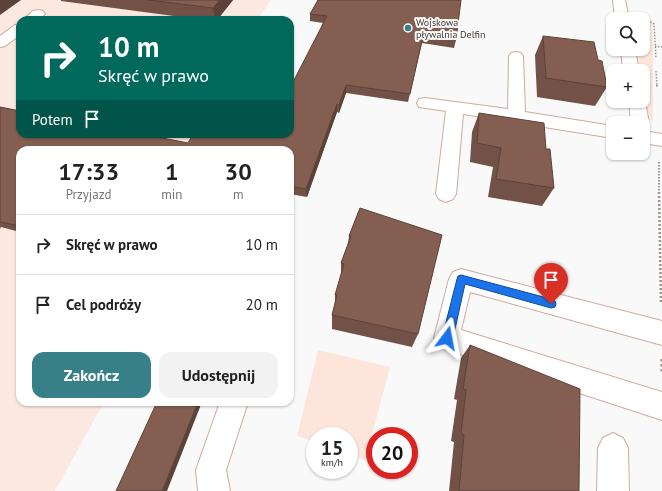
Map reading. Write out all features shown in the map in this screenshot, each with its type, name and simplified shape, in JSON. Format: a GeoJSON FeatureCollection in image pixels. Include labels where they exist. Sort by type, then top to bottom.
{"type":"FeatureCollection","features":[{"type":"Feature","properties":{"kind":"lane"},"geometry":{"type":"LineString","coordinates":[[619,0],[621,12]]}},
{"type":"Feature","properties":{"kind":"lane"},"geometry":{"type":"LineString","coordinates":[[0,43],[16,31]]}},
{"type":"Feature","properties":{"kind":"lane"},"geometry":{"type":"LineString","coordinates":[[516,56],[517,116]]}},
{"type":"Feature","properties":{"kind":"lane"},"geometry":{"type":"LineString","coordinates":[[425,103],[606,131]]}},
{"type":"Feature","properties":{"kind":"lane"},"geometry":{"type":"LineString","coordinates":[[446,194],[456,107]]}},
{"type":"Feature","properties":{"kind":"lane"},"geometry":{"type":"LineString","coordinates":[[650,142],[660,149]]}},
{"type":"Feature","properties":{"kind":"lane"},"geometry":{"type":"LineString","coordinates":[[662,334],[461,279],[447,338],[662,406]]}},
{"type":"Feature","properties":{"kind":"lane"},"geometry":{"type":"LineString","coordinates":[[214,491],[211,470],[233,406]]}},
{"type":"Feature","properties":{"kind":"lane"},"geometry":{"type":"LineString","coordinates":[[612,491],[613,448]]}},
{"type":"Feature","properties":{"kind":"path"},"geometry":{"type":"LineString","coordinates":[[654,24],[656,61]]}},
{"type":"Feature","properties":{"kind":"path"},"geometry":{"type":"LineString","coordinates":[[655,46],[662,47]]}},
{"type":"Feature","properties":{"kind":"path"},"geometry":{"type":"LineString","coordinates":[[656,69],[657,92]]}},
{"type":"Feature","properties":{"kind":"path"},"geometry":{"type":"LineString","coordinates":[[660,149],[661,306]]}},
{"type":"Feature","properties":{"kind":"path"},"geometry":{"type":"LineString","coordinates":[[662,357],[662,379]]}},
{"type":"Feature","properties":{"kind":"shaded area"},"geometry":{"type":"Polygon","coordinates":[[[0,0],[271,0],[260,16],[16,16],[16,138],[247,138],[243,146],[16,146],[16,406],[102,406],[55,491],[0,491],[0,0]]]}},
{"type":"Feature","properties":{"kind":"shaded area"},"geometry":{"type":"Polygon","coordinates":[[[651,20],[653,44],[653,123],[647,108],[650,108],[650,64],[640,64],[638,56],[650,56],[651,20]]]}},
{"type":"Feature","properties":{"kind":"shaded area"},"geometry":{"type":"Polygon","coordinates":[[[318,350],[390,367],[374,427],[366,427],[365,460],[358,457],[358,427],[306,427],[306,439],[297,436],[318,350]]]}},
{"type":"Feature","properties":{"kind":"building"},"geometry":{"type":"Polygon","coordinates":[[[148,0],[220,0],[213,8],[148,0]]]}},
{"type":"Feature","properties":{"kind":"building"},"geometry":{"type":"Polygon","coordinates":[[[318,0],[461,0],[456,40],[423,36],[410,94],[346,85],[339,105],[337,104],[306,189],[294,187],[294,146],[16,146],[16,225],[0,222],[0,107],[16,110],[16,138],[162,138],[188,143],[191,138],[294,138],[294,80],[327,16],[310,14],[318,0]]]}},
{"type":"Feature","properties":{"kind":"building"},"geometry":{"type":"Polygon","coordinates":[[[543,36],[594,42],[598,60],[602,61],[606,87],[546,78],[543,36]]]}},
{"type":"Feature","properties":{"kind":"building"},"geometry":{"type":"Polygon","coordinates":[[[479,113],[544,123],[546,149],[550,149],[554,188],[496,179],[501,148],[477,143],[479,113]]]}},
{"type":"Feature","properties":{"kind":"building"},"geometry":{"type":"Polygon","coordinates":[[[360,208],[442,235],[418,334],[332,315],[337,295],[335,295],[344,264],[341,263],[351,236],[349,236],[360,208]]]}},
{"type":"Feature","properties":{"kind":"building"},"geometry":{"type":"Polygon","coordinates":[[[470,345],[580,389],[579,491],[459,491],[464,435],[461,433],[466,390],[463,389],[470,345]]]}},
{"type":"Feature","properties":{"kind":"building"},"geometry":{"type":"Polygon","coordinates":[[[155,406],[196,406],[162,491],[116,491],[155,406]]]}},
{"type":"Feature","properties":{"kind":"place","name":"Wojskowa pływalnia Delfin"},"geometry":{"type":"Point","coordinates":[408,28]}},
{"type":"Feature","properties":{"kind":"route"},"geometry":{"type":"LineString","coordinates":[[447,338],[461,279],[551,304]]}}]}
